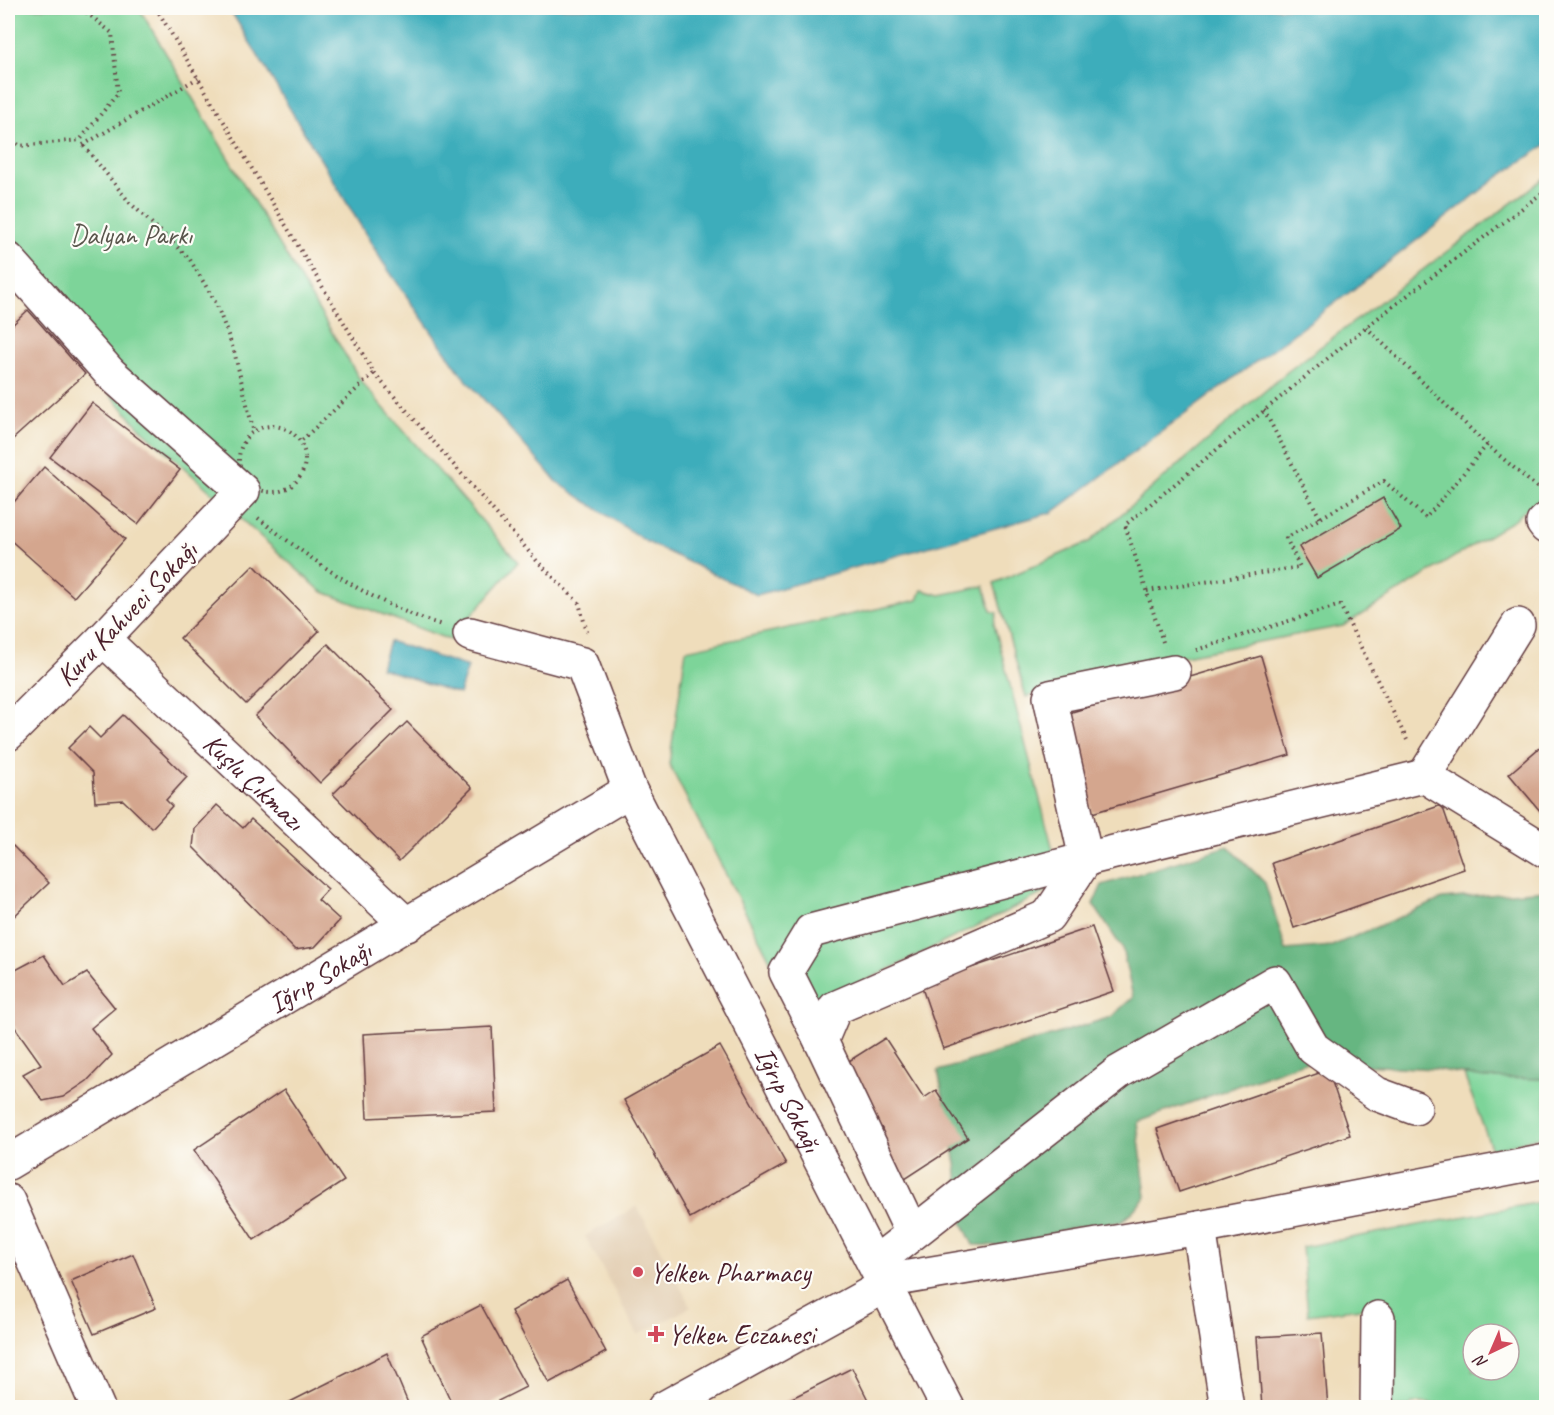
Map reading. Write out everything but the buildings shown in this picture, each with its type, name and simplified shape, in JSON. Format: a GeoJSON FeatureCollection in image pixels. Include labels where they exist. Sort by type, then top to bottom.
{"type":"FeatureCollection","features":[{"type":"Feature","properties":{"kind":"street"},"geometry":{"type":"LineString","coordinates":[[8,258],[110,373],[238,495]]}},
{"type":"Feature","properties":{"kind":"street","name":"Kuru Kahveci Sokağı"},"geometry":{"type":"LineString","coordinates":[[8,734],[102,639],[238,495]]}},
{"type":"Feature","properties":{"kind":"street"},"geometry":{"type":"LineString","coordinates":[[1546,520],[1544,523],[1546,527]]}},
{"type":"Feature","properties":{"kind":"street"},"geometry":{"type":"LineString","coordinates":[[912,1233],[786,972],[811,931],[1086,859],[1424,776],[1518,625]]}},
{"type":"Feature","properties":{"kind":"street","name":"Iğrıp Sokağı"},"geometry":{"type":"LineString","coordinates":[[470,634],[582,664],[630,790],[948,1407]]}},
{"type":"Feature","properties":{"kind":"street","name":"Kuşlu Çıkmazı"},"geometry":{"type":"LineString","coordinates":[[102,639],[407,925]]}},
{"type":"Feature","properties":{"kind":"street"},"geometry":{"type":"LineString","coordinates":[[821,1041],[835,1008],[1048,916],[1086,859],[1050,697],[1176,657]]}},
{"type":"Feature","properties":{"kind":"street"},"geometry":{"type":"LineString","coordinates":[[1424,776],[1546,851]]}},
{"type":"Feature","properties":{"kind":"street","name":"Iğrıp Sokağı"},"geometry":{"type":"LineString","coordinates":[[8,1163],[630,790]]}},
{"type":"Feature","properties":{"kind":"street"},"geometry":{"type":"LineString","coordinates":[[664,1407],[880,1275],[912,1233],[1119,1072],[1275,982],[1313,1048],[1377,1094],[1415,1108]]}},
{"type":"Feature","properties":{"kind":"street"},"geometry":{"type":"LineString","coordinates":[[880,1275],[897,1279],[920,1273],[1199,1227],[1546,1161]]}},
{"type":"Feature","properties":{"kind":"street"},"geometry":{"type":"LineString","coordinates":[[8,1201],[98,1407]]}},
{"type":"Feature","properties":{"kind":"street"},"geometry":{"type":"LineString","coordinates":[[1199,1227],[1227,1407]]}},
{"type":"Feature","properties":{"kind":"street"},"geometry":{"type":"LineString","coordinates":[[1377,1407],[1378,1318]]}},
{"type":"Feature","properties":{"kind":"path"},"geometry":{"type":"LineString","coordinates":[[8,136],[20,146],[80,140],[118,93],[112,33],[81,8]]}},
{"type":"Feature","properties":{"kind":"path"},"geometry":{"type":"LineString","coordinates":[[156,8],[374,373],[537,561]]}},
{"type":"Feature","properties":{"kind":"path"},"geometry":{"type":"LineString","coordinates":[[84,146],[198,78]]}},
{"type":"Feature","properties":{"kind":"path"},"geometry":{"type":"LineString","coordinates":[[80,140],[130,203],[189,258],[216,303],[234,351],[254,429]]}},
{"type":"Feature","properties":{"kind":"path"},"geometry":{"type":"LineString","coordinates":[[1424,776],[1340,605],[1176,657],[1147,591],[1125,525],[1366,327],[1546,190]]}},
{"type":"Feature","properties":{"kind":"path"},"geometry":{"type":"LineString","coordinates":[[1366,327],[1487,445],[1546,495]]}},
{"type":"Feature","properties":{"kind":"path"},"geometry":{"type":"LineString","coordinates":[[302,440],[374,373]]}},
{"type":"Feature","properties":{"kind":"path"},"geometry":{"type":"LineString","coordinates":[[1264,410],[1320,518]]}},
{"type":"Feature","properties":{"kind":"path"},"geometry":{"type":"LineString","coordinates":[[280,425],[302,440],[307,467],[291,489],[264,494],[242,478],[238,451],[254,429],[280,425]]}},
{"type":"Feature","properties":{"kind":"path"},"geometry":{"type":"LineString","coordinates":[[1147,591],[1300,567],[1286,538],[1384,481],[1426,518],[1487,445]]}},
{"type":"Feature","properties":{"kind":"path"},"geometry":{"type":"LineString","coordinates":[[238,495],[306,555],[358,590],[408,615],[470,634]]}},
{"type":"Feature","properties":{"kind":"shaded area","name":"Yelken Pharmacy"},"geometry":{"type":"Polygon","coordinates":[[[637,1206],[691,1307],[638,1335],[585,1236],[637,1206]]]}},
{"type":"Feature","properties":{"kind":"green space","name":"Dalyan Parkı"},"geometry":{"type":"Polygon","coordinates":[[[8,8],[139,8],[362,383],[518,562],[450,640],[321,591],[140,428],[8,279],[8,8]]]}},
{"type":"Feature","properties":{"kind":"green space"},"geometry":{"type":"Polygon","coordinates":[[[1546,177],[1546,494],[1509,523],[1343,626],[1168,659],[1026,697],[994,583],[1089,542],[1287,372],[1546,177]]]}},
{"type":"Feature","properties":{"kind":"green space"},"geometry":{"type":"Polygon","coordinates":[[[984,586],[991,611],[997,613],[994,624],[1062,884],[798,1014],[669,764],[686,650],[918,600],[922,590],[940,595],[984,586]]]}},
{"type":"Feature","properties":{"kind":"green space"},"geometry":{"type":"Polygon","coordinates":[[[1228,846],[1265,883],[1286,950],[1332,946],[1442,899],[1546,890],[1546,1079],[1484,1078],[1435,1069],[1304,1062],[1137,1122],[1146,1197],[1122,1222],[1071,1228],[1009,1246],[973,1245],[961,1220],[956,1163],[938,1071],[1111,1017],[1133,997],[1122,948],[1093,904],[1102,885],[1228,846]]]}},
{"type":"Feature","properties":{"kind":"green space"},"geometry":{"type":"Polygon","coordinates":[[[1464,1075],[1546,1079],[1546,1135],[1492,1150],[1464,1075]]]}},
{"type":"Feature","properties":{"kind":"green space"},"geometry":{"type":"Polygon","coordinates":[[[1546,1201],[1546,1407],[1411,1403],[1410,1407],[1391,1407],[1391,1304],[1308,1315],[1302,1247],[1546,1201]]]}},
{"type":"Feature","properties":{"kind":"water"},"geometry":{"type":"Polygon","coordinates":[[[229,8],[1546,8],[1546,145],[1497,178],[1354,289],[1053,512],[757,595],[647,542],[557,482],[462,375],[382,261],[229,8]]]}},
{"type":"Feature","properties":{"kind":"water"},"geometry":{"type":"Polygon","coordinates":[[[389,641],[468,667],[459,694],[381,668],[389,641]]]}},
{"type":"Feature","properties":{"kind":"place","name":"Yelken Pharmacy"},"geometry":{"type":"Point","coordinates":[638,1272]}},
{"type":"Feature","properties":{"kind":"place","name":"Yelken Eczanesi"},"geometry":{"type":"Point","coordinates":[656,1334]}}]}
